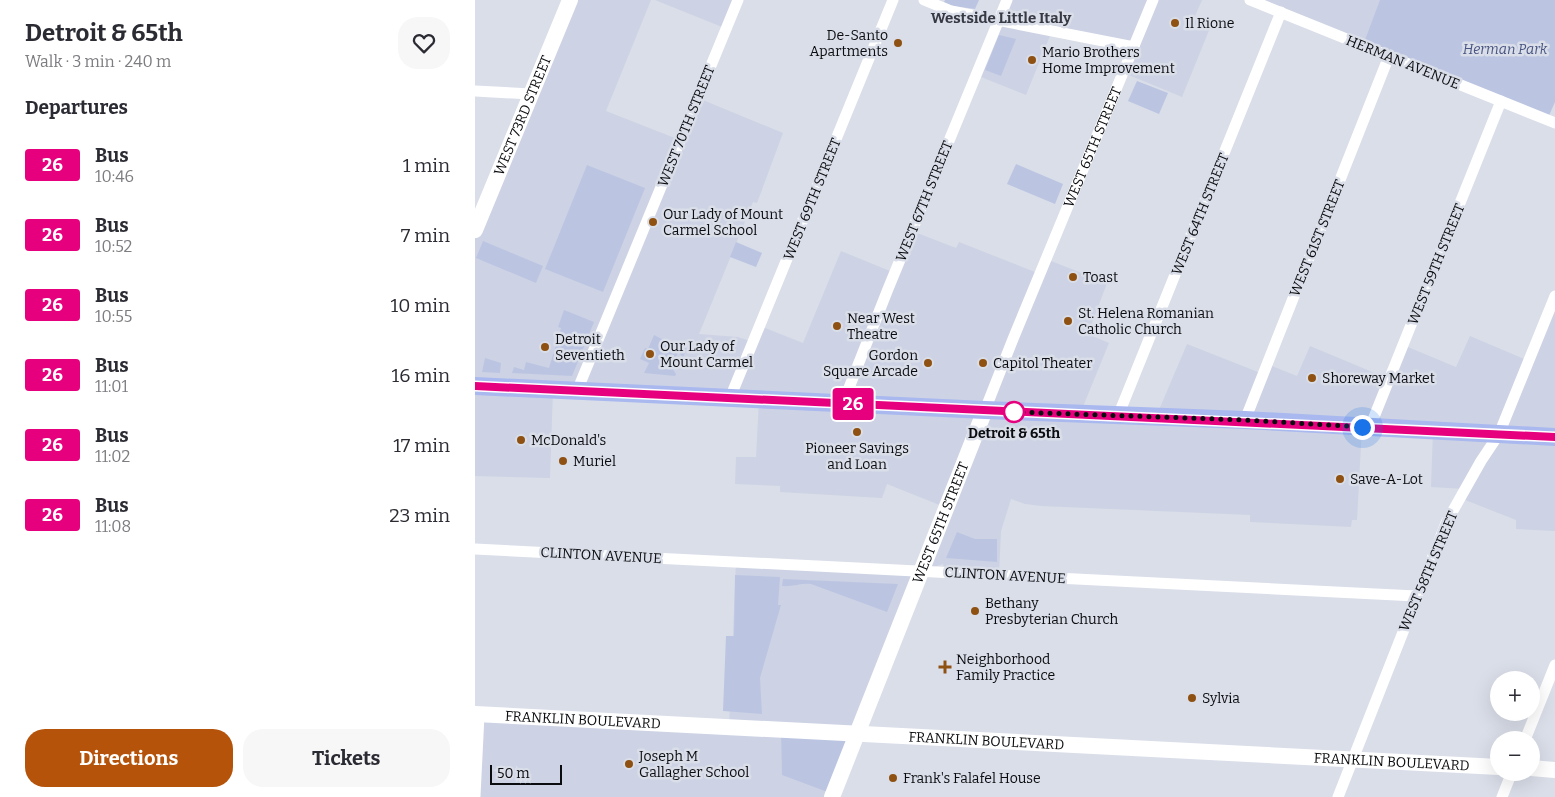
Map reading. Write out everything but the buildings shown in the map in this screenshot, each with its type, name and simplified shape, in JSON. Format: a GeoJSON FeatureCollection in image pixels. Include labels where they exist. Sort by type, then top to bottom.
{"type":"FeatureCollection","features":[{"type":"Feature","properties":{"kind":"main road"},"geometry":{"type":"LineString","coordinates":[[475,386],[1118,416],[1245,420],[1555,437]]}},
{"type":"Feature","properties":{"kind":"street","name":"WEST 73RD STREET"},"geometry":{"type":"LineString","coordinates":[[475,230],[570,0]]}},
{"type":"Feature","properties":{"kind":"street","name":"WEST 70TH STREET"},"geometry":{"type":"LineString","coordinates":[[577,391],[738,0]]}},
{"type":"Feature","properties":{"kind":"street","name":"WEST 69TH STREET"},"geometry":{"type":"LineString","coordinates":[[730,398],[893,0]]}},
{"type":"Feature","properties":{"kind":"street"},"geometry":{"type":"LineString","coordinates":[[924,0],[951,11],[1134,47]]}},
{"type":"Feature","properties":{"kind":"street","name":"WEST 67TH STREET"},"geometry":{"type":"LineString","coordinates":[[843,403],[1007,0]]}},
{"type":"Feature","properties":{"kind":"street","name":"WEST 65TH STREET"},"geometry":{"type":"LineString","coordinates":[[832,797],[1013,339],[1153,0]]}},
{"type":"Feature","properties":{"kind":"street","name":"HERMAN AVENUE"},"geometry":{"type":"LineString","coordinates":[[1250,0],[1555,123]]}},
{"type":"Feature","properties":{"kind":"street","name":"WEST 64TH STREET"},"geometry":{"type":"LineString","coordinates":[[1118,416],[1281,12]]}},
{"type":"Feature","properties":{"kind":"street","name":"WEST 61ST STREET"},"geometry":{"type":"LineString","coordinates":[[1245,420],[1389,56]]}},
{"type":"Feature","properties":{"kind":"street"},"geometry":{"type":"LineString","coordinates":[[475,91],[531,94]]}},
{"type":"Feature","properties":{"kind":"street","name":"WEST 59TH STREET"},"geometry":{"type":"LineString","coordinates":[[1370,427],[1501,102]]}},
{"type":"Feature","properties":{"kind":"street","name":"WEST 58TH STREET"},"geometry":{"type":"LineString","coordinates":[[1338,797],[1446,523],[1481,461],[1499,434],[1555,296]]}},
{"type":"Feature","properties":{"kind":"street","name":"CLINTON AVENUE"},"geometry":{"type":"LineString","coordinates":[[475,549],[1416,596]]}},
{"type":"Feature","properties":{"kind":"street"},"geometry":{"type":"LineString","coordinates":[[1529,731],[1555,665]]}},
{"type":"Feature","properties":{"kind":"street"},"geometry":{"type":"LineString","coordinates":[[475,796],[477,714]]}},
{"type":"Feature","properties":{"kind":"street","name":"FRANKLIN BOULEVARD"},"geometry":{"type":"LineString","coordinates":[[477,714],[1490,766]]}},
{"type":"Feature","properties":{"kind":"street"},"geometry":{"type":"LineString","coordinates":[[1540,769],[1555,770]]}},
{"type":"Feature","properties":{"kind":"street"},"geometry":{"type":"LineString","coordinates":[[1502,797],[1508,781]]}},
{"type":"Feature","properties":{"kind":"shaded area"},"geometry":{"type":"Polygon","coordinates":[[[570,0],[651,0],[606,111],[680,140],[698,98],[783,133],[757,203],[753,202],[699,334],[738,337],[753,342],[760,326],[803,343],[841,251],[895,273],[912,231],[956,248],[959,242],[1040,274],[1046,259],[1107,283],[1088,334],[1109,343],[1080,414],[1156,417],[1187,344],[1263,374],[1267,364],[1297,376],[1310,346],[1389,379],[1403,345],[1456,367],[1470,336],[1529,361],[1555,296],[1555,531],[1516,529],[1516,520],[1460,498],[1465,489],[1431,487],[1433,431],[1362,427],[1357,520],[1352,520],[1351,527],[1250,522],[1250,515],[1041,506],[1025,504],[1011,499],[1001,531],[999,575],[945,572],[943,564],[922,571],[947,508],[887,484],[882,498],[780,492],[780,486],[735,484],[736,457],[756,457],[759,400],[553,390],[550,478],[475,476],[475,230],[570,0]]]}},
{"type":"Feature","properties":{"kind":"shaded area"},"geometry":{"type":"Polygon","coordinates":[[[655,0],[738,0],[727,29],[655,0]]]}},
{"type":"Feature","properties":{"kind":"shaded area"},"geometry":{"type":"Polygon","coordinates":[[[1007,0],[1202,0],[1195,16],[1212,23],[1182,97],[1124,73],[1134,48],[1052,31],[1026,95],[976,75],[1007,0]]]}},
{"type":"Feature","properties":{"kind":"shaded area"},"geometry":{"type":"Polygon","coordinates":[[[1250,0],[1381,0],[1363,45],[1250,0]]]}},
{"type":"Feature","properties":{"kind":"shaded area"},"geometry":{"type":"Polygon","coordinates":[[[736,562],[922,571],[832,797],[475,797],[479,715],[729,727],[736,562]]]}},
{"type":"Feature","properties":{"kind":"green space"},"geometry":{"type":"Polygon","coordinates":[[[945,0],[979,0],[975,9],[953,6],[944,2],[945,0]]]}},
{"type":"Feature","properties":{"kind":"green space","name":"Herman Park"},"geometry":{"type":"Polygon","coordinates":[[[1380,0],[1555,0],[1555,102],[1547,120],[1363,45],[1380,0]]]}},
{"type":"Feature","properties":{"kind":"green space"},"geometry":{"type":"Polygon","coordinates":[[[999,35],[1016,39],[1001,76],[985,70],[999,35]]]}},
{"type":"Feature","properties":{"kind":"green space"},"geometry":{"type":"Polygon","coordinates":[[[1137,81],[1168,93],[1159,114],[1128,101],[1137,81]]]}},
{"type":"Feature","properties":{"kind":"green space"},"geometry":{"type":"Polygon","coordinates":[[[1016,164],[1063,184],[1055,204],[1007,184],[1016,164]]]}},
{"type":"Feature","properties":{"kind":"green space"},"geometry":{"type":"Polygon","coordinates":[[[587,165],[645,188],[603,292],[545,269],[587,165]]]}},
{"type":"Feature","properties":{"kind":"green space"},"geometry":{"type":"Polygon","coordinates":[[[483,241],[543,266],[536,283],[476,258],[483,241]]]}},
{"type":"Feature","properties":{"kind":"green space"},"geometry":{"type":"Polygon","coordinates":[[[736,242],[762,253],[756,267],[730,257],[736,242]]]}},
{"type":"Feature","properties":{"kind":"green space"},"geometry":{"type":"Polygon","coordinates":[[[564,310],[594,322],[572,376],[512,373],[514,367],[524,370],[526,362],[549,368],[561,328],[558,327],[564,310]]]}},
{"type":"Feature","properties":{"kind":"green space"},"geometry":{"type":"Polygon","coordinates":[[[654,335],[687,349],[683,357],[678,352],[672,368],[676,374],[675,376],[644,373],[649,363],[640,359],[645,348],[648,349],[654,335]]]}},
{"type":"Feature","properties":{"kind":"green space"},"geometry":{"type":"Polygon","coordinates":[[[485,358],[501,363],[500,373],[482,372],[485,358]]]}},
{"type":"Feature","properties":{"kind":"green space"},"geometry":{"type":"Polygon","coordinates":[[[957,532],[975,539],[997,539],[997,562],[946,558],[957,532]]]}},
{"type":"Feature","properties":{"kind":"green space"},"geometry":{"type":"Polygon","coordinates":[[[735,575],[780,577],[778,605],[781,605],[760,678],[762,714],[723,711],[726,636],[734,636],[735,575]]]}},
{"type":"Feature","properties":{"kind":"green space"},"geometry":{"type":"Polygon","coordinates":[[[783,579],[898,584],[887,612],[811,584],[782,586],[783,579]]]}},
{"type":"Feature","properties":{"kind":"green space"},"geometry":{"type":"Polygon","coordinates":[[[781,730],[857,734],[833,794],[782,775],[781,730]]]}},
{"type":"Feature","properties":{"kind":"bus line","name":"26"},"geometry":{"type":"LineString","coordinates":[[475,386],[1245,420],[1555,437]]}},
{"type":"Feature","properties":{"kind":"place","name":"Il Rione"},"geometry":{"type":"Point","coordinates":[1175,23]}},
{"type":"Feature","properties":{"kind":"place","name":"De-Santo Apartments"},"geometry":{"type":"Point","coordinates":[898,43]}},
{"type":"Feature","properties":{"kind":"place","name":"Mario Brothers Home Improvement"},"geometry":{"type":"Point","coordinates":[1032,60]}},
{"type":"Feature","properties":{"kind":"place","name":"Our Lady of Mount Carmel School"},"geometry":{"type":"Point","coordinates":[653,222]}},
{"type":"Feature","properties":{"kind":"place","name":"Toast"},"geometry":{"type":"Point","coordinates":[1073,277]}},
{"type":"Feature","properties":{"kind":"place","name":"St. Helena Romanian Catholic Church"},"geometry":{"type":"Point","coordinates":[1068,321]}},
{"type":"Feature","properties":{"kind":"place","name":"Near West Theatre"},"geometry":{"type":"Point","coordinates":[837,326]}},
{"type":"Feature","properties":{"kind":"place","name":"Detroit Seventieth"},"geometry":{"type":"Point","coordinates":[545,347]}},
{"type":"Feature","properties":{"kind":"place","name":"Our Lady of Mount Carmel"},"geometry":{"type":"Point","coordinates":[650,354]}},
{"type":"Feature","properties":{"kind":"place","name":"Gordon Square Arcade"},"geometry":{"type":"Point","coordinates":[928,363]}},
{"type":"Feature","properties":{"kind":"place","name":"Capitol Theater"},"geometry":{"type":"Point","coordinates":[983,363]}},
{"type":"Feature","properties":{"kind":"place","name":"Shoreway Market"},"geometry":{"type":"Point","coordinates":[1312,378]}},
{"type":"Feature","properties":{"kind":"place","name":"Detroit & 65th"},"geometry":{"type":"Point","coordinates":[1014,412]}},
{"type":"Feature","properties":{"kind":"place","name":"Pioneer Savings and Loan"},"geometry":{"type":"Point","coordinates":[857,432]}},
{"type":"Feature","properties":{"kind":"place","name":"McDonald's"},"geometry":{"type":"Point","coordinates":[521,440]}},
{"type":"Feature","properties":{"kind":"place","name":"Muriel"},"geometry":{"type":"Point","coordinates":[563,461]}},
{"type":"Feature","properties":{"kind":"place","name":"Save-A-Lot"},"geometry":{"type":"Point","coordinates":[1340,479]}},
{"type":"Feature","properties":{"kind":"place","name":"Bethany Presbyterian Church"},"geometry":{"type":"Point","coordinates":[975,611]}},
{"type":"Feature","properties":{"kind":"place","name":"Neighborhood Family Practice"},"geometry":{"type":"Point","coordinates":[945,667]}},
{"type":"Feature","properties":{"kind":"place","name":"Sylvia"},"geometry":{"type":"Point","coordinates":[1192,698]}},
{"type":"Feature","properties":{"kind":"place","name":"Joseph M Gallagher School"},"geometry":{"type":"Point","coordinates":[629,764]}},
{"type":"Feature","properties":{"kind":"place","name":"Frank's Falafel House"},"geometry":{"type":"Point","coordinates":[893,778]}},
{"type":"Feature","properties":{"kind":"district","name":"Westside Little Italy"},"geometry":{"type":"Point","coordinates":[1001,18]}},
{"type":"Feature","properties":{"kind":"route"},"geometry":{"type":"LineString","coordinates":[[1014,412],[1245,420],[1362,427]]}}]}
